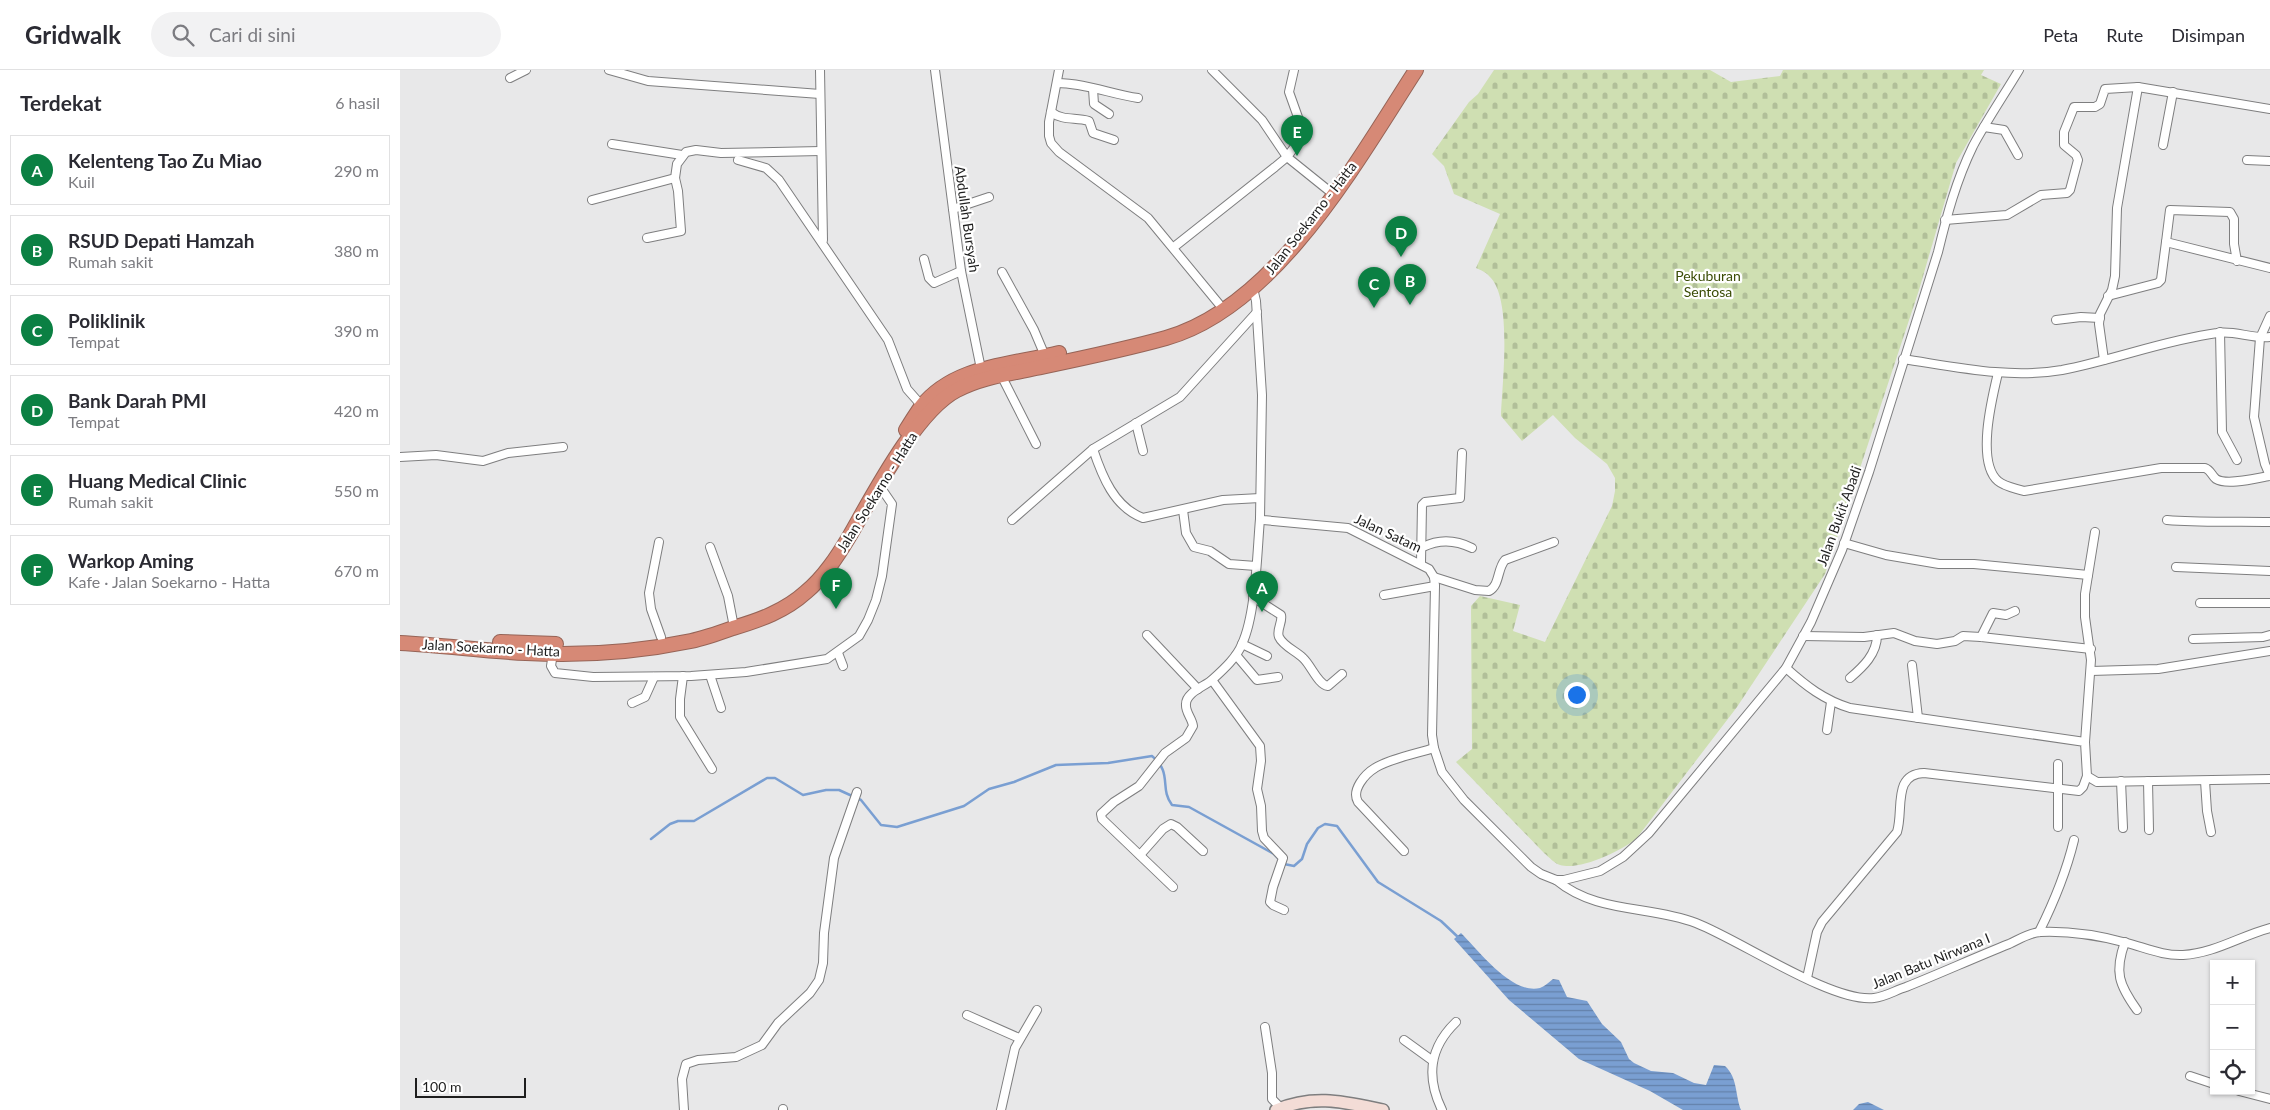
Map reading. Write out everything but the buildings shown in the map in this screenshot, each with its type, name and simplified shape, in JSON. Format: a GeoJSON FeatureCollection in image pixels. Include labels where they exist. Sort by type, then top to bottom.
{"type":"FeatureCollection","features":[{"type":"Feature","properties":{"kind":"highway","name":"Jalan Soekarno - Hatta"},"geometry":{"type":"LineString","coordinates":[[400,633],[485,641],[555,644],[607,643],[691,633],[733,622],[777,603],[796,591],[822,567],[842,539],[880,471],[922,406],[933,395],[957,378],[981,369],[1173,326],[1219,304],[1239,290],[1291,237],[1330,192],[1407,70]]}},
{"type":"Feature","properties":{"kind":"highway","name":"Jalan Soekarno - Hatta"},"geometry":{"type":"LineString","coordinates":[[400,643],[528,653],[614,652],[693,641],[761,620],[778,612],[804,595],[818,581],[836,558],[879,485],[913,433],[940,402],[956,390],[1001,375],[1174,335],[1207,321],[1253,288],[1295,243],[1416,70]]}},
{"type":"Feature","properties":{"kind":"street"},"geometry":{"type":"LineString","coordinates":[[510,78],[526,70]]}},
{"type":"Feature","properties":{"kind":"street"},"geometry":{"type":"LineString","coordinates":[[609,70],[648,81],[820,94]]}},
{"type":"Feature","properties":{"kind":"street"},"geometry":{"type":"LineString","coordinates":[[820,70],[823,242]]}},
{"type":"Feature","properties":{"kind":"street","name":"Abdullah Bursyah"},"geometry":{"type":"LineString","coordinates":[[935,70],[961,270],[981,369]]}},
{"type":"Feature","properties":{"kind":"street"},"geometry":{"type":"LineString","coordinates":[[1059,70],[1051,112],[1049,136],[1051,143],[1059,152],[1148,218],[1174,247],[1192,273],[1219,304]]}},
{"type":"Feature","properties":{"kind":"street"},"geometry":{"type":"LineString","coordinates":[[1212,70],[1262,120],[1287,157],[1330,192]]}},
{"type":"Feature","properties":{"kind":"street"},"geometry":{"type":"LineString","coordinates":[[1174,247],[1287,157],[1304,134],[1289,92],[1294,70]]}},
{"type":"Feature","properties":{"kind":"street","name":"Jalan Bukit Abadi"},"geometry":{"type":"LineString","coordinates":[[1556,880],[1564,880],[1600,871],[1631,851],[1649,833],[1786,668],[1803,636],[1844,543],[1869,472],[1938,252],[1945,220],[1965,165],[1984,127],[2019,70]]}},
{"type":"Feature","properties":{"kind":"street"},"geometry":{"type":"LineString","coordinates":[[1057,83],[1074,83],[1093,89],[1138,98]]}},
{"type":"Feature","properties":{"kind":"street"},"geometry":{"type":"LineString","coordinates":[[2104,360],[2100,318],[2115,276],[2117,208],[2138,87]]}},
{"type":"Feature","properties":{"kind":"street"},"geometry":{"type":"LineString","coordinates":[[1945,220],[2007,214],[2042,195],[2067,193],[2070,190],[2078,160],[2076,155],[2064,145],[2064,132],[2074,107],[2095,107],[2100,104],[2105,89],[2138,87],[2270,109]]}},
{"type":"Feature","properties":{"kind":"street"},"geometry":{"type":"LineString","coordinates":[[1093,89],[1095,105],[1109,114]]}},
{"type":"Feature","properties":{"kind":"street"},"geometry":{"type":"LineString","coordinates":[[2163,145],[2173,92]]}},
{"type":"Feature","properties":{"kind":"street"},"geometry":{"type":"LineString","coordinates":[[1051,112],[1062,118],[1076,118],[1088,121],[1093,133],[1114,140]]}},
{"type":"Feature","properties":{"kind":"street"},"geometry":{"type":"LineString","coordinates":[[1984,127],[2004,130],[2018,155]]}},
{"type":"Feature","properties":{"kind":"street"},"geometry":{"type":"LineString","coordinates":[[612,144],[682,155]]}},
{"type":"Feature","properties":{"kind":"street"},"geometry":{"type":"LineString","coordinates":[[648,238],[681,231],[678,191],[675,178],[677,164],[686,152],[696,150],[721,153],[822,151]]}},
{"type":"Feature","properties":{"kind":"street"},"geometry":{"type":"LineString","coordinates":[[738,160],[759,165],[773,174],[823,242],[888,340],[907,389],[922,406]]}},
{"type":"Feature","properties":{"kind":"street"},"geometry":{"type":"LineString","coordinates":[[2247,160],[2270,161]]}},
{"type":"Feature","properties":{"kind":"street"},"geometry":{"type":"LineString","coordinates":[[592,200],[675,178]]}},
{"type":"Feature","properties":{"kind":"street"},"geometry":{"type":"LineString","coordinates":[[953,209],[990,197]]}},
{"type":"Feature","properties":{"kind":"street"},"geometry":{"type":"LineString","coordinates":[[2108,296],[2158,283],[2161,280],[2170,210],[2230,212],[2234,219],[2234,244],[2238,261]]}},
{"type":"Feature","properties":{"kind":"street"},"geometry":{"type":"LineString","coordinates":[[2166,242],[2270,268]]}},
{"type":"Feature","properties":{"kind":"street"},"geometry":{"type":"LineString","coordinates":[[924,259],[930,278],[934,283],[961,270]]}},
{"type":"Feature","properties":{"kind":"street"},"geometry":{"type":"LineString","coordinates":[[1002,272],[1034,330],[1045,356]]}},
{"type":"Feature","properties":{"kind":"street"},"geometry":{"type":"LineString","coordinates":[[1173,887],[1102,819],[1101,815],[1112,804],[1139,786],[1165,754],[1178,746],[1191,731],[1192,722],[1186,702],[1198,689],[1212,680],[1236,655],[1242,644],[1253,597],[1260,519],[1262,395],[1257,312],[1253,288]]}},
{"type":"Feature","properties":{"kind":"street"},"geometry":{"type":"LineString","coordinates":[[1012,520],[1093,449],[1180,398],[1257,312]]}},
{"type":"Feature","properties":{"kind":"street"},"geometry":{"type":"LineString","coordinates":[[1998,373],[1990,416],[1987,458],[1992,472],[1998,481],[2009,486],[2024,491],[2160,468],[2205,468],[2216,478],[2222,480],[2250,480],[2269,476],[2254,417],[2260,338],[2270,316]]}},
{"type":"Feature","properties":{"kind":"street"},"geometry":{"type":"LineString","coordinates":[[2056,320],[2081,317],[2100,318]]}},
{"type":"Feature","properties":{"kind":"street"},"geometry":{"type":"LineString","coordinates":[[1903,359],[1998,373],[2060,370],[2220,332],[2270,338]]}},
{"type":"Feature","properties":{"kind":"street"},"geometry":{"type":"LineString","coordinates":[[2220,332],[2222,432],[2237,460]]}},
{"type":"Feature","properties":{"kind":"street"},"geometry":{"type":"LineString","coordinates":[[1001,375],[1036,444]]}},
{"type":"Feature","properties":{"kind":"street"},"geometry":{"type":"LineString","coordinates":[[1136,423],[1144,451]]}},
{"type":"Feature","properties":{"kind":"street"},"geometry":{"type":"LineString","coordinates":[[400,457],[436,455],[483,461],[508,453],[562,447]]}},
{"type":"Feature","properties":{"kind":"street"},"geometry":{"type":"LineString","coordinates":[[1093,449],[1113,494],[1125,508],[1144,518],[1223,500],[1260,498]]}},
{"type":"Feature","properties":{"kind":"street"},"geometry":{"type":"LineString","coordinates":[[1421,563],[1423,547],[1422,505],[1425,502],[1461,497],[1462,453]]}},
{"type":"Feature","properties":{"kind":"street"},"geometry":{"type":"LineString","coordinates":[[553,653],[551,668],[557,674],[593,677],[710,675],[827,660],[863,632],[876,600],[892,504],[879,485]]}},
{"type":"Feature","properties":{"kind":"street"},"geometry":{"type":"LineString","coordinates":[[1183,510],[1186,533],[1194,547],[1210,550],[1229,564],[1256,566]]}},
{"type":"Feature","properties":{"kind":"street","name":"Jalan Satam"},"geometry":{"type":"LineString","coordinates":[[1260,519],[1348,528],[1421,563],[1429,569],[1434,577]]}},
{"type":"Feature","properties":{"kind":"street"},"geometry":{"type":"LineString","coordinates":[[2167,520],[2216,524],[2238,521],[2270,522]]}},
{"type":"Feature","properties":{"kind":"street"},"geometry":{"type":"LineString","coordinates":[[1807,978],[1817,932],[1822,922],[1897,832],[1902,790],[1906,778],[1914,773],[1924,773],[2079,791],[2083,788],[2087,776],[2085,742],[2091,670],[2091,650],[2085,612],[2088,575],[2095,532]]}},
{"type":"Feature","properties":{"kind":"street"},"geometry":{"type":"LineString","coordinates":[[1423,547],[1434,542],[1448,541],[1472,548]]}},
{"type":"Feature","properties":{"kind":"street"},"geometry":{"type":"LineString","coordinates":[[659,542],[650,584],[650,601],[661,637]]}},
{"type":"Feature","properties":{"kind":"street"},"geometry":{"type":"LineString","coordinates":[[1554,542],[1505,560],[1501,564],[1494,587],[1488,591],[1475,590],[1434,577],[1432,735],[1442,772],[1464,800],[1531,867],[1541,874],[1556,880]]}},
{"type":"Feature","properties":{"kind":"street"},"geometry":{"type":"LineString","coordinates":[[1844,543],[1886,555],[1939,564],[1974,564],[2088,575]]}},
{"type":"Feature","properties":{"kind":"street"},"geometry":{"type":"LineString","coordinates":[[710,547],[728,596],[733,622]]}},
{"type":"Feature","properties":{"kind":"street"},"geometry":{"type":"LineString","coordinates":[[2176,567],[2270,571]]}},
{"type":"Feature","properties":{"kind":"street"},"geometry":{"type":"LineString","coordinates":[[1384,595],[1435,586]]}},
{"type":"Feature","properties":{"kind":"street"},"geometry":{"type":"LineString","coordinates":[[1253,597],[1280,615],[1280,638],[1303,658],[1323,684],[1328,686],[1342,674]]}},
{"type":"Feature","properties":{"kind":"street"},"geometry":{"type":"LineString","coordinates":[[2200,603],[2270,603]]}},
{"type":"Feature","properties":{"kind":"street"},"geometry":{"type":"LineString","coordinates":[[1981,637],[1993,613],[2006,615],[2015,611]]}},
{"type":"Feature","properties":{"kind":"street"},"geometry":{"type":"LineString","coordinates":[[1803,636],[1864,637],[1894,633],[1915,641],[1937,644],[1955,641],[1963,636],[2091,650]]}},
{"type":"Feature","properties":{"kind":"street"},"geometry":{"type":"LineString","coordinates":[[1147,635],[1198,689]]}},
{"type":"Feature","properties":{"kind":"street"},"geometry":{"type":"LineString","coordinates":[[1850,678],[1866,663],[1877,641],[1877,635]]}},
{"type":"Feature","properties":{"kind":"street"},"geometry":{"type":"LineString","coordinates":[[2193,639],[2263,637],[2270,635]]}},
{"type":"Feature","properties":{"kind":"street"},"geometry":{"type":"LineString","coordinates":[[1242,644],[1267,656]]}},
{"type":"Feature","properties":{"kind":"street"},"geometry":{"type":"LineString","coordinates":[[2091,670],[2158,670],[2270,651]]}},
{"type":"Feature","properties":{"kind":"street"},"geometry":{"type":"LineString","coordinates":[[838,653],[842,666]]}},
{"type":"Feature","properties":{"kind":"street"},"geometry":{"type":"LineString","coordinates":[[1236,655],[1257,680],[1278,677]]}},
{"type":"Feature","properties":{"kind":"street"},"geometry":{"type":"LineString","coordinates":[[1912,665],[1918,718]]}},
{"type":"Feature","properties":{"kind":"street"},"geometry":{"type":"LineString","coordinates":[[1786,668],[1807,688],[1831,702],[1850,708],[2085,742]]}},
{"type":"Feature","properties":{"kind":"street"},"geometry":{"type":"LineString","coordinates":[[710,675],[721,708]]}},
{"type":"Feature","properties":{"kind":"street"},"geometry":{"type":"LineString","coordinates":[[684,676],[680,699],[680,717],[712,769]]}},
{"type":"Feature","properties":{"kind":"street"},"geometry":{"type":"LineString","coordinates":[[632,703],[645,697],[654,677]]}},
{"type":"Feature","properties":{"kind":"street"},"geometry":{"type":"LineString","coordinates":[[1212,680],[1260,746],[1261,761],[1257,788],[1261,806],[1262,830],[1264,838],[1281,854],[1283,860],[1270,902],[1284,910]]}},
{"type":"Feature","properties":{"kind":"street"},"geometry":{"type":"LineString","coordinates":[[1827,730],[1831,702]]}},
{"type":"Feature","properties":{"kind":"street"},"geometry":{"type":"LineString","coordinates":[[1404,852],[1358,802],[1356,792],[1362,781],[1376,767],[1434,748]]}},
{"type":"Feature","properties":{"kind":"street"},"geometry":{"type":"LineString","coordinates":[[2058,764],[2058,827]]}},
{"type":"Feature","properties":{"kind":"street"},"geometry":{"type":"LineString","coordinates":[[2087,776],[2097,782],[2270,779]]}},
{"type":"Feature","properties":{"kind":"street"},"geometry":{"type":"LineString","coordinates":[[2121,781],[2123,828]]}},
{"type":"Feature","properties":{"kind":"street"},"geometry":{"type":"LineString","coordinates":[[2148,781],[2149,830]]}},
{"type":"Feature","properties":{"kind":"street"},"geometry":{"type":"LineString","coordinates":[[2205,781],[2207,811],[2211,832]]}},
{"type":"Feature","properties":{"kind":"street"},"geometry":{"type":"LineString","coordinates":[[684,1110],[682,1079],[686,1064],[698,1060],[736,1057],[762,1045],[778,1023],[810,993],[819,980],[823,963],[824,933],[834,858],[845,821],[857,792]]}},
{"type":"Feature","properties":{"kind":"street"},"geometry":{"type":"LineString","coordinates":[[1140,855],[1162,829],[1171,824],[1204,851]]}},
{"type":"Feature","properties":{"kind":"street"},"geometry":{"type":"LineString","coordinates":[[2039,932],[2058,894],[2074,840]]}},
{"type":"Feature","properties":{"kind":"street","name":"Jalan Batu Nirwana I"},"geometry":{"type":"LineString","coordinates":[[1556,880],[1576,895],[1596,902],[1696,923],[1844,995],[1862,999],[1876,998],[1948,971],[2039,932],[2083,935],[2125,942],[2166,954],[2182,955],[2210,951],[2230,944],[2251,933],[2270,928]]}},
{"type":"Feature","properties":{"kind":"street"},"geometry":{"type":"LineString","coordinates":[[2125,942],[2118,960],[2120,980],[2124,991],[2137,1010]]}},
{"type":"Feature","properties":{"kind":"street"},"geometry":{"type":"LineString","coordinates":[[1001,1110],[1015,1048],[1019,1038],[1037,1010]]}},
{"type":"Feature","properties":{"kind":"street"},"geometry":{"type":"LineString","coordinates":[[967,1015],[1019,1038]]}},
{"type":"Feature","properties":{"kind":"street"},"geometry":{"type":"LineString","coordinates":[[1442,1110],[1432,1083],[1434,1061],[1440,1038],[1456,1022]]}},
{"type":"Feature","properties":{"kind":"street"},"geometry":{"type":"LineString","coordinates":[[1265,1027],[1272,1073],[1272,1099],[1278,1109],[1318,1099],[1383,1110]]}},
{"type":"Feature","properties":{"kind":"street"},"geometry":{"type":"LineString","coordinates":[[1404,1040],[1434,1061]]}},
{"type":"Feature","properties":{"kind":"street"},"geometry":{"type":"LineString","coordinates":[[2190,1076],[2210,1083]]}},
{"type":"Feature","properties":{"kind":"street"},"geometry":{"type":"LineString","coordinates":[[2254,1095],[2270,1099]]}},
{"type":"Feature","properties":{"kind":"green space","name":"Pekuburan Sentosa"},"geometry":{"type":"Polygon","coordinates":[[[1494,70],[1710,70],[1731,82],[1780,76],[1783,70],[1984,70],[1981,75],[2001,84],[1956,163],[1919,290],[1825,574],[1737,707],[1636,839],[1600,859],[1589,863],[1568,866],[1556,863],[1544,853],[1456,762],[1472,749],[1471,606],[1480,596],[1520,605],[1513,631],[1545,642],[1612,506],[1615,491],[1615,478],[1607,464],[1575,438],[1553,415],[1522,441],[1501,416],[1504,321],[1501,302],[1496,287],[1489,276],[1476,268],[1500,214],[1454,194],[1444,166],[1432,154],[1494,70]]]}},
{"type":"Feature","properties":{"kind":"water"},"geometry":{"type":"Polygon","coordinates":[[[1461,933],[1497,970],[1518,985],[1540,988],[1553,979],[1559,980],[1567,997],[1587,1001],[1602,1024],[1621,1042],[1629,1059],[1634,1063],[1651,1071],[1673,1073],[1694,1083],[1706,1085],[1714,1065],[1725,1066],[1734,1081],[1741,1110],[1683,1110],[1650,1091],[1579,1059],[1509,1000],[1454,939],[1461,933]]]}},
{"type":"Feature","properties":{"kind":"water"},"geometry":{"type":"Polygon","coordinates":[[[1868,1102],[1884,1110],[1853,1110],[1859,1104],[1868,1102]]]}},
{"type":"Feature","properties":{"kind":"waterway"},"geometry":{"type":"LineString","coordinates":[[651,839],[670,824],[678,821],[694,821],[767,778],[775,778],[803,795],[826,790],[839,790],[861,800],[881,825],[897,827],[964,806],[989,789],[1014,782],[1056,765],[1108,763],[1152,756],[1162,768],[1166,793],[1172,805],[1189,807],[1274,854],[1284,864],[1294,866],[1302,859],[1307,844],[1318,828],[1325,824],[1337,826],[1378,882],[1441,921],[1459,938]]}},
{"type":"Feature","properties":{"kind":"place","name":"Huang Medical Clinic"},"geometry":{"type":"Point","coordinates":[1297,156]}},
{"type":"Feature","properties":{"kind":"place","name":"Bank Darah PMI"},"geometry":{"type":"Point","coordinates":[1401,257]}},
{"type":"Feature","properties":{"kind":"place","name":"RSUD Depati Hamzah"},"geometry":{"type":"Point","coordinates":[1410,305]}},
{"type":"Feature","properties":{"kind":"place","name":"Poliklinik"},"geometry":{"type":"Point","coordinates":[1374,308]}},
{"type":"Feature","properties":{"kind":"place","name":"Warkop Aming"},"geometry":{"type":"Point","coordinates":[836,609]}},
{"type":"Feature","properties":{"kind":"place","name":"Kelenteng Tao Zu Miao"},"geometry":{"type":"Point","coordinates":[1262,612]}}]}
